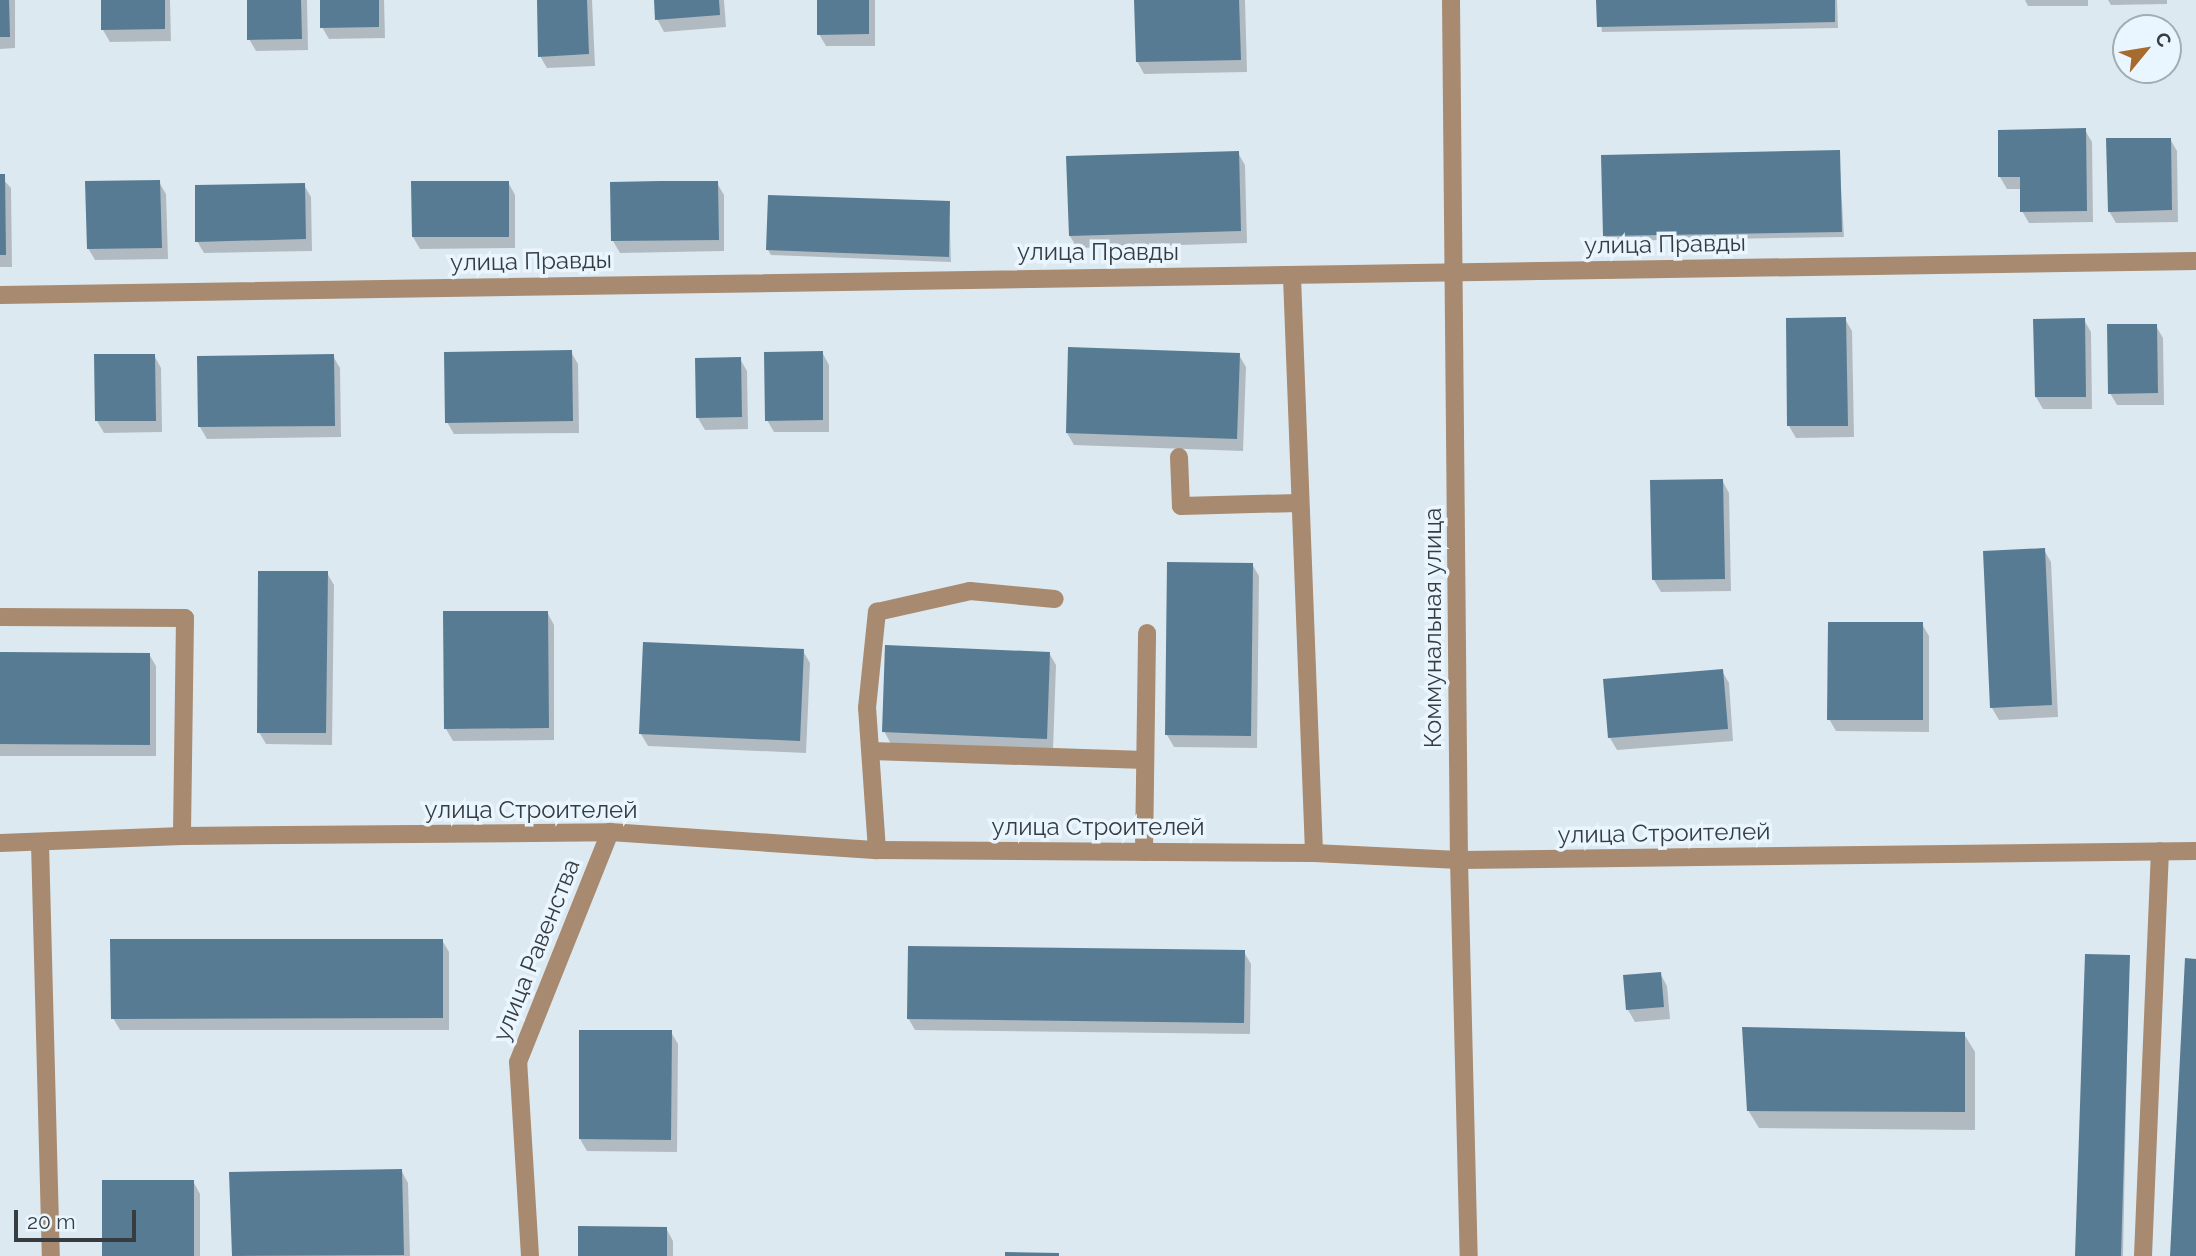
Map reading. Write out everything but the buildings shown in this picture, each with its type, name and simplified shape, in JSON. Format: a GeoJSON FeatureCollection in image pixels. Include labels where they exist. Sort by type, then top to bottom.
{"type":"FeatureCollection","features":[{"type":"Feature","properties":{"kind":"street","name":"Коммунальная улица"},"geometry":{"type":"LineString","coordinates":[[1451,0],[1459,860],[1469,1256]]}},
{"type":"Feature","properties":{"kind":"street","name":"улица Правды"},"geometry":{"type":"LineString","coordinates":[[0,295],[1049,276],[1292,277],[1455,271],[2196,261]]}},
{"type":"Feature","properties":{"kind":"street"},"geometry":{"type":"LineString","coordinates":[[1292,277],[1314,853]]}},
{"type":"Feature","properties":{"kind":"street"},"geometry":{"type":"LineString","coordinates":[[1179,457],[1181,506],[1299,503]]}},
{"type":"Feature","properties":{"kind":"street"},"geometry":{"type":"LineString","coordinates":[[877,850],[867,708],[877,612],[970,591],[1055,599]]}},
{"type":"Feature","properties":{"kind":"street"},"geometry":{"type":"LineString","coordinates":[[0,617],[185,618],[182,836]]}},
{"type":"Feature","properties":{"kind":"street"},"geometry":{"type":"LineString","coordinates":[[1143,852],[1147,633]]}},
{"type":"Feature","properties":{"kind":"street"},"geometry":{"type":"LineString","coordinates":[[871,751],[1145,760]]}},
{"type":"Feature","properties":{"kind":"street","name":"улица Строителей"},"geometry":{"type":"LineString","coordinates":[[0,843],[182,836],[610,832],[877,850],[1314,853],[1459,860],[2196,851]]}},
{"type":"Feature","properties":{"kind":"street","name":"улица Равенства"},"geometry":{"type":"LineString","coordinates":[[530,1256],[518,1062],[610,832]]}},
{"type":"Feature","properties":{"kind":"street"},"geometry":{"type":"LineString","coordinates":[[40,843],[51,1256]]}},
{"type":"Feature","properties":{"kind":"street"},"geometry":{"type":"LineString","coordinates":[[2143,1256],[2160,851]]}}]}
